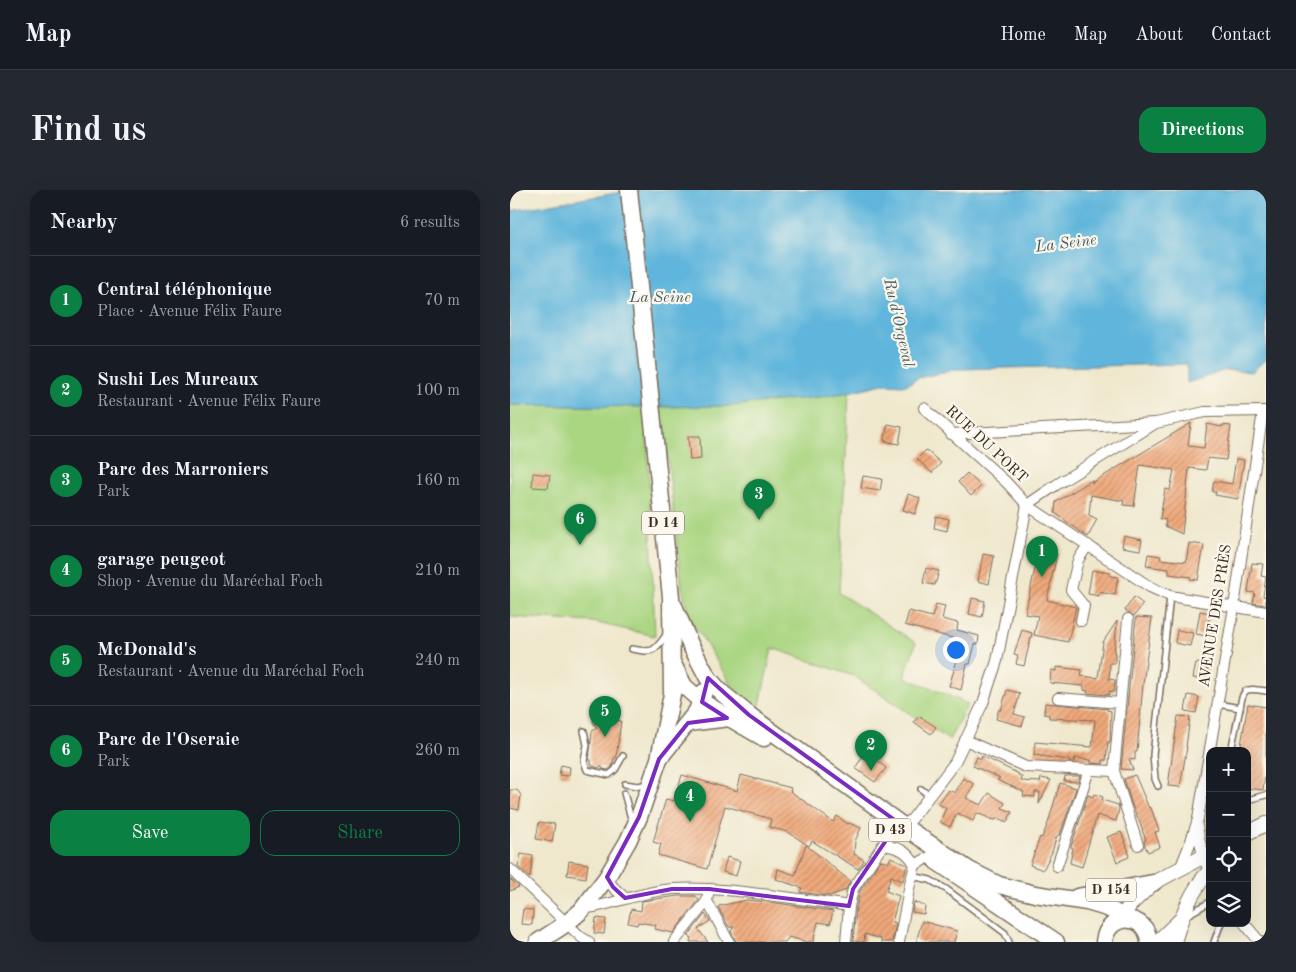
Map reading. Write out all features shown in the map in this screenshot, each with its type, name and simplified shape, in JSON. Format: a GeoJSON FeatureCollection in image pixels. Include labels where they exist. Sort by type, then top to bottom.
{"type":"FeatureCollection","features":[{"type":"Feature","properties":{"kind":"main road","name":"D 14"},"geometry":{"type":"LineString","coordinates":[[629,190],[671,597],[672,662]]}},
{"type":"Feature","properties":{"kind":"main road","name":"D 14"},"geometry":{"type":"LineString","coordinates":[[671,597],[690,644],[708,678]]}},
{"type":"Feature","properties":{"kind":"main road","name":"D 43"},"geometry":{"type":"LineString","coordinates":[[672,662],[678,690],[756,732],[899,829],[970,870],[999,885],[1035,894],[1068,898],[1098,905],[1124,919]]}},
{"type":"Feature","properties":{"kind":"main road"},"geometry":{"type":"LineString","coordinates":[[538,942],[567,923],[583,909],[607,877],[634,828],[659,759],[678,690],[708,678]]}},
{"type":"Feature","properties":{"kind":"main road"},"geometry":{"type":"LineString","coordinates":[[659,759],[702,702],[708,678]]}},
{"type":"Feature","properties":{"kind":"main road","name":"D 43"},"geometry":{"type":"LineString","coordinates":[[708,678],[749,715],[899,829],[930,857],[1055,941]]}},
{"type":"Feature","properties":{"kind":"main road"},"geometry":{"type":"LineString","coordinates":[[688,723],[729,718]]}},
{"type":"Feature","properties":{"kind":"main road"},"geometry":{"type":"LineString","coordinates":[[1251,832],[1266,824]]}},
{"type":"Feature","properties":{"kind":"main road"},"geometry":{"type":"LineString","coordinates":[[1251,841],[1266,833]]}},
{"type":"Feature","properties":{"kind":"main road","name":"D 154"},"geometry":{"type":"LineString","coordinates":[[1124,919],[1135,899],[1153,883],[1180,869],[1206,864]]}},
{"type":"Feature","properties":{"kind":"main road"},"geometry":{"type":"LineString","coordinates":[[1174,942],[1180,920],[1206,868]]}},
{"type":"Feature","properties":{"kind":"main road","name":"D 154"},"geometry":{"type":"LineString","coordinates":[[1068,898],[1153,883]]}},
{"type":"Feature","properties":{"kind":"main road"},"geometry":{"type":"LineString","coordinates":[[1104,942],[1108,929],[1124,919],[1143,926],[1147,932],[1149,942]]}},
{"type":"Feature","properties":{"kind":"main road"},"geometry":{"type":"LineString","coordinates":[[1157,942],[1180,920]]}},
{"type":"Feature","properties":{"kind":"street","name":"RUE DU PORT"},"geometry":{"type":"LineString","coordinates":[[924,408],[1006,482],[1027,505],[1150,587],[1170,596],[1266,612]]}},
{"type":"Feature","properties":{"kind":"street"},"geometry":{"type":"LineString","coordinates":[[951,434],[1156,423],[1205,412],[1264,411]]}},
{"type":"Feature","properties":{"kind":"street","name":"AVENUE DES PRÈS"},"geometry":{"type":"LineString","coordinates":[[1180,869],[1198,829],[1264,411]]}},
{"type":"Feature","properties":{"kind":"street"},"geometry":{"type":"LineString","coordinates":[[846,942],[848,906],[853,889],[888,838],[912,819],[955,762],[983,703],[997,661],[1027,505],[1156,423]]}},
{"type":"Feature","properties":{"kind":"street"},"geometry":{"type":"LineString","coordinates":[[1081,621],[1084,606],[1072,590],[1078,560],[1088,545]]}},
{"type":"Feature","properties":{"kind":"street"},"geometry":{"type":"LineString","coordinates":[[1128,619],[1114,771],[1138,845]]}},
{"type":"Feature","properties":{"kind":"street"},"geometry":{"type":"LineString","coordinates":[[1058,698],[1120,703]]}},
{"type":"Feature","properties":{"kind":"street"},"geometry":{"type":"LineString","coordinates":[[965,740],[1026,767],[1114,771]]}},
{"type":"Feature","properties":{"kind":"street"},"geometry":{"type":"LineString","coordinates":[[1057,866],[1089,770]]}},
{"type":"Feature","properties":{"kind":"street"},"geometry":{"type":"LineString","coordinates":[[1198,829],[1209,837]]}},
{"type":"Feature","properties":{"kind":"street","name":"AVENUE DES PRÈS"},"geometry":{"type":"LineString","coordinates":[[1198,829],[1206,857]]}},
{"type":"Feature","properties":{"kind":"street"},"geometry":{"type":"LineString","coordinates":[[883,845],[904,850],[915,865],[899,942]]}},
{"type":"Feature","properties":{"kind":"street"},"geometry":{"type":"LineString","coordinates":[[915,865],[930,857]]}},
{"type":"Feature","properties":{"kind":"street"},"geometry":{"type":"LineString","coordinates":[[510,869],[588,942]]}},
{"type":"Feature","properties":{"kind":"street"},"geometry":{"type":"LineString","coordinates":[[607,877],[613,887],[625,898]]}},
{"type":"Feature","properties":{"kind":"street"},"geometry":{"type":"LineString","coordinates":[[583,909],[598,907],[625,898],[672,889],[709,889],[756,893],[848,906]]}},
{"type":"Feature","properties":{"kind":"street"},"geometry":{"type":"LineString","coordinates":[[674,942],[707,901],[709,889]]}},
{"type":"Feature","properties":{"kind":"street"},"geometry":{"type":"LineString","coordinates":[[707,901],[729,942]]}},
{"type":"Feature","properties":{"kind":"street"},"geometry":{"type":"LineString","coordinates":[[1247,927],[1260,942]]}},
{"type":"Feature","properties":{"kind":"lane"},"geometry":{"type":"LineString","coordinates":[[1158,786],[1155,779],[1153,755],[1170,596]]}},
{"type":"Feature","properties":{"kind":"lane"},"geometry":{"type":"LineString","coordinates":[[632,649],[647,652],[657,648],[671,628]]}},
{"type":"Feature","properties":{"kind":"lane"},"geometry":{"type":"LineString","coordinates":[[1232,747],[1242,692],[1251,689],[1266,691]]}},
{"type":"Feature","properties":{"kind":"lane"},"geometry":{"type":"LineString","coordinates":[[1218,704],[1240,708]]}},
{"type":"Feature","properties":{"kind":"lane"},"geometry":{"type":"LineString","coordinates":[[584,731],[586,745],[584,761],[587,770],[610,775],[623,756]]}},
{"type":"Feature","properties":{"kind":"lane"},"geometry":{"type":"LineString","coordinates":[[625,784],[638,786],[651,783]]}},
{"type":"Feature","properties":{"kind":"lane"},"geometry":{"type":"LineString","coordinates":[[921,789],[930,796]]}},
{"type":"Feature","properties":{"kind":"lane"},"geometry":{"type":"LineString","coordinates":[[624,794],[634,828]]}},
{"type":"Feature","properties":{"kind":"lane"},"geometry":{"type":"LineString","coordinates":[[1251,799],[1266,795]]}},
{"type":"Feature","properties":{"kind":"lane"},"geometry":{"type":"LineString","coordinates":[[912,876],[930,880],[946,889],[1005,933],[1009,942]]}},
{"type":"Feature","properties":{"kind":"lane"},"geometry":{"type":"LineString","coordinates":[[1180,920],[1206,904]]}},
{"type":"Feature","properties":{"kind":"lane"},"geometry":{"type":"LineString","coordinates":[[1214,942],[1219,927]]}},
{"type":"Feature","properties":{"kind":"highlighted area"},"geometry":{"type":"Polygon","coordinates":[[[708,678],[749,715],[903,826],[887,839],[853,889],[849,906],[709,889],[672,889],[625,898],[613,887],[607,877],[639,817],[659,759],[688,723],[727,718],[702,702],[708,678]]]}},
{"type":"Feature","properties":{"kind":"green space"},"geometry":{"type":"Polygon","coordinates":[[[849,392],[839,593],[916,643],[904,677],[968,704],[949,740],[854,676],[772,648],[759,709],[733,688],[699,632],[691,624],[682,588],[667,453],[659,407],[727,406],[849,392]]]}},
{"type":"Feature","properties":{"kind":"green space"},"geometry":{"type":"Polygon","coordinates":[[[510,405],[646,407],[655,636],[593,622],[510,617],[510,405]]]}},
{"type":"Feature","properties":{"kind":"water","name":"La Seine"},"geometry":{"type":"Polygon","coordinates":[[[634,190],[1266,190],[1266,359],[1252,372],[1226,370],[1187,383],[1187,364],[958,369],[918,378],[906,385],[883,384],[820,397],[727,406],[510,405],[510,211],[634,190]]]}},
{"type":"Feature","properties":{"kind":"building"},"geometry":{"type":"Polygon","coordinates":[[[1191,423],[1188,446],[1204,448],[1207,424],[1222,427],[1222,425],[1231,426],[1226,460],[1208,458],[1206,470],[1189,468],[1182,534],[1165,526],[1166,520],[1160,519],[1165,489],[1170,490],[1174,470],[1140,465],[1134,506],[1123,505],[1124,501],[1091,495],[1089,515],[1097,519],[1088,537],[1055,513],[1056,502],[1092,480],[1092,483],[1191,423]]]}},
{"type":"Feature","properties":{"kind":"building"},"geometry":{"type":"Polygon","coordinates":[[[888,424],[902,427],[899,444],[884,441],[888,424]]]}},
{"type":"Feature","properties":{"kind":"building"},"geometry":{"type":"Polygon","coordinates":[[[688,436],[700,436],[701,459],[690,460],[688,436]]]}},
{"type":"Feature","properties":{"kind":"building"},"geometry":{"type":"Polygon","coordinates":[[[926,450],[941,463],[932,473],[917,459],[926,450]]]}},
{"type":"Feature","properties":{"kind":"building"},"geometry":{"type":"Polygon","coordinates":[[[1236,459],[1244,460],[1238,499],[1215,495],[1216,492],[1212,492],[1214,481],[1232,484],[1236,459]]]}},
{"type":"Feature","properties":{"kind":"building"},"geometry":{"type":"Polygon","coordinates":[[[533,473],[550,475],[548,488],[532,487],[533,473]]]}},
{"type":"Feature","properties":{"kind":"building"},"geometry":{"type":"Polygon","coordinates":[[[967,473],[981,486],[971,496],[958,482],[967,473]]]}},
{"type":"Feature","properties":{"kind":"building"},"geometry":{"type":"Polygon","coordinates":[[[863,476],[882,479],[880,491],[861,488],[863,476]]]}},
{"type":"Feature","properties":{"kind":"building"},"geometry":{"type":"Polygon","coordinates":[[[908,494],[920,498],[915,514],[903,510],[908,494]]]}},
{"type":"Feature","properties":{"kind":"building"},"geometry":{"type":"Polygon","coordinates":[[[936,516],[949,519],[947,531],[934,528],[936,516]]]}},
{"type":"Feature","properties":{"kind":"building"},"geometry":{"type":"Polygon","coordinates":[[[1124,536],[1142,540],[1140,550],[1122,547],[1124,536]]]}},
{"type":"Feature","properties":{"kind":"building"},"geometry":{"type":"Polygon","coordinates":[[[1189,543],[1204,545],[1198,580],[1190,579],[1191,577],[1169,574],[1169,569],[1146,566],[1148,554],[1161,556],[1160,559],[1186,562],[1189,543]]]}},
{"type":"Feature","properties":{"kind":"building"},"geometry":{"type":"Polygon","coordinates":[[[1039,550],[1057,554],[1047,600],[1076,607],[1068,642],[1034,635],[1038,616],[1025,614],[1039,550]]]}},
{"type":"Feature","properties":{"kind":"building"},"geometry":{"type":"Polygon","coordinates":[[[983,554],[994,556],[989,584],[978,581],[983,554]]]}},
{"type":"Feature","properties":{"kind":"building"},"geometry":{"type":"Polygon","coordinates":[[[1252,563],[1263,564],[1261,576],[1266,577],[1263,596],[1266,597],[1266,605],[1253,603],[1255,593],[1248,592],[1252,563]]]}},
{"type":"Feature","properties":{"kind":"building"},"geometry":{"type":"Polygon","coordinates":[[[926,568],[939,571],[935,585],[923,583],[926,568]]]}},
{"type":"Feature","properties":{"kind":"building"},"geometry":{"type":"Polygon","coordinates":[[[1092,570],[1110,573],[1110,576],[1118,577],[1115,595],[1099,592],[1099,596],[1088,594],[1092,570]]]}},
{"type":"Feature","properties":{"kind":"building"},"geometry":{"type":"Polygon","coordinates":[[[1134,597],[1143,604],[1134,616],[1125,610],[1134,597]]]}},
{"type":"Feature","properties":{"kind":"building"},"geometry":{"type":"Polygon","coordinates":[[[972,598],[985,601],[982,617],[969,614],[972,598]]]}},
{"type":"Feature","properties":{"kind":"building"},"geometry":{"type":"Polygon","coordinates":[[[936,604],[945,606],[942,619],[958,623],[957,630],[979,636],[970,664],[967,664],[961,690],[949,686],[963,641],[905,625],[909,611],[932,617],[936,604]]]}},
{"type":"Feature","properties":{"kind":"building"},"geometry":{"type":"Polygon","coordinates":[[[1200,611],[1210,613],[1208,624],[1213,625],[1211,637],[1196,634],[1200,611]]]}},
{"type":"Feature","properties":{"kind":"building"},"geometry":{"type":"Polygon","coordinates":[[[1136,617],[1152,618],[1143,684],[1137,752],[1135,752],[1135,760],[1129,759],[1133,770],[1121,769],[1136,617]]]}},
{"type":"Feature","properties":{"kind":"building"},"geometry":{"type":"Polygon","coordinates":[[[1117,621],[1115,663],[1110,663],[1109,679],[1115,680],[1114,692],[1109,691],[1109,695],[1087,693],[1088,691],[1084,690],[1084,686],[1050,683],[1051,670],[1056,671],[1056,667],[1082,670],[1081,676],[1098,678],[1103,642],[1117,621]]]}},
{"type":"Feature","properties":{"kind":"building"},"geometry":{"type":"Polygon","coordinates":[[[1022,630],[1032,633],[1024,666],[1016,664],[1018,655],[1014,654],[1022,630]]]}},
{"type":"Feature","properties":{"kind":"building"},"geometry":{"type":"Polygon","coordinates":[[[1177,630],[1193,633],[1190,646],[1175,643],[1177,630]]]}},
{"type":"Feature","properties":{"kind":"building"},"geometry":{"type":"Polygon","coordinates":[[[1196,663],[1208,664],[1205,680],[1193,678],[1196,663]]]}},
{"type":"Feature","properties":{"kind":"building"},"geometry":{"type":"Polygon","coordinates":[[[1007,690],[1020,693],[1014,714],[1025,717],[1022,726],[996,719],[1007,690]]]}},
{"type":"Feature","properties":{"kind":"building"},"geometry":{"type":"Polygon","coordinates":[[[1188,695],[1199,697],[1196,713],[1185,711],[1188,695]]]}},
{"type":"Feature","properties":{"kind":"building"},"geometry":{"type":"Polygon","coordinates":[[[599,699],[612,701],[611,714],[621,721],[616,758],[614,758],[612,767],[608,770],[603,769],[601,766],[598,768],[591,765],[591,760],[589,760],[592,731],[597,728],[593,722],[594,716],[597,714],[599,699]]]}},
{"type":"Feature","properties":{"kind":"building"},"geometry":{"type":"Polygon","coordinates":[[[1045,703],[1108,709],[1111,711],[1110,742],[1108,742],[1106,760],[1103,760],[1103,764],[1091,763],[1091,760],[1075,758],[1074,762],[1069,762],[1069,760],[1034,755],[1035,742],[1092,747],[1095,720],[1049,718],[1049,715],[1044,714],[1045,703]]]}},
{"type":"Feature","properties":{"kind":"building"},"geometry":{"type":"Polygon","coordinates":[[[1248,704],[1266,707],[1266,770],[1263,790],[1251,788],[1251,747],[1241,747],[1248,704]]]}},
{"type":"Feature","properties":{"kind":"building"},"geometry":{"type":"Polygon","coordinates":[[[919,716],[936,727],[931,734],[914,722],[919,716]]]}},
{"type":"Feature","properties":{"kind":"building"},"geometry":{"type":"Polygon","coordinates":[[[1178,716],[1190,717],[1180,787],[1168,786],[1178,716]]]}},
{"type":"Feature","properties":{"kind":"building"},"geometry":{"type":"Polygon","coordinates":[[[867,751],[886,768],[875,782],[855,768],[867,751]]]}},
{"type":"Feature","properties":{"kind":"building"},"geometry":{"type":"Polygon","coordinates":[[[982,756],[1019,774],[1022,777],[1021,781],[1040,782],[1041,778],[1051,780],[1039,804],[1040,792],[1035,792],[1035,797],[1023,796],[1024,792],[997,780],[1000,778],[973,766],[977,757],[981,759],[982,756]]]}},
{"type":"Feature","properties":{"kind":"building"},"geometry":{"type":"Polygon","coordinates":[[[561,765],[570,767],[569,776],[559,775],[561,765]]]}},
{"type":"Feature","properties":{"kind":"building"},"geometry":{"type":"Polygon","coordinates":[[[682,775],[737,791],[741,775],[791,788],[790,791],[833,822],[837,816],[848,824],[861,828],[855,841],[854,854],[864,860],[858,869],[812,841],[809,846],[788,832],[769,827],[771,819],[725,806],[707,869],[658,855],[661,844],[653,842],[666,799],[674,801],[682,775]]]}},
{"type":"Feature","properties":{"kind":"building"},"geometry":{"type":"Polygon","coordinates":[[[1135,775],[1149,808],[1151,808],[1159,831],[1155,832],[1160,847],[1148,852],[1145,846],[1144,841],[1146,840],[1143,830],[1132,805],[1124,779],[1135,775]]]}},
{"type":"Feature","properties":{"kind":"building"},"geometry":{"type":"Polygon","coordinates":[[[1065,776],[1080,776],[1078,782],[1064,781],[1065,776]]]}},
{"type":"Feature","properties":{"kind":"building"},"geometry":{"type":"Polygon","coordinates":[[[963,778],[974,784],[966,798],[981,805],[989,793],[1005,803],[1002,808],[1012,812],[1007,822],[997,818],[996,820],[991,819],[977,813],[973,821],[957,813],[950,827],[940,822],[946,808],[938,804],[949,790],[955,793],[963,778]]]}},
{"type":"Feature","properties":{"kind":"building"},"geometry":{"type":"Polygon","coordinates":[[[1060,783],[1076,788],[1060,835],[1056,838],[1052,852],[1043,870],[1030,865],[1040,837],[1042,838],[1048,823],[1060,783]]]}},
{"type":"Feature","properties":{"kind":"building"},"geometry":{"type":"Polygon","coordinates":[[[510,790],[517,790],[521,795],[519,810],[510,808],[510,790]]]}},
{"type":"Feature","properties":{"kind":"building"},"geometry":{"type":"Polygon","coordinates":[[[1094,794],[1103,797],[1102,800],[1118,805],[1119,809],[1116,821],[1097,815],[1082,867],[1070,863],[1073,848],[1071,847],[1088,795],[1093,797],[1094,794]]]}},
{"type":"Feature","properties":{"kind":"building"},"geometry":{"type":"Polygon","coordinates":[[[539,822],[555,824],[552,842],[536,839],[539,822]]]}},
{"type":"Feature","properties":{"kind":"building"},"geometry":{"type":"Polygon","coordinates":[[[1121,832],[1129,852],[1129,857],[1117,862],[1107,837],[1121,832]]]}},
{"type":"Feature","properties":{"kind":"building"},"geometry":{"type":"Polygon","coordinates":[[[806,845],[850,881],[846,890],[829,896],[800,892],[802,888],[776,879],[778,869],[795,875],[806,845]]]}},
{"type":"Feature","properties":{"kind":"building"},"geometry":{"type":"Polygon","coordinates":[[[521,854],[533,856],[530,878],[518,867],[521,854]]]}},
{"type":"Feature","properties":{"kind":"building"},"geometry":{"type":"Polygon","coordinates":[[[727,857],[740,861],[736,876],[723,872],[727,857]]]}},
{"type":"Feature","properties":{"kind":"building"},"geometry":{"type":"Polygon","coordinates":[[[891,857],[907,865],[903,881],[891,876],[886,891],[899,896],[892,922],[896,923],[892,942],[881,942],[881,939],[865,934],[864,942],[853,942],[856,908],[860,891],[881,860],[888,863],[891,857]]]}},
{"type":"Feature","properties":{"kind":"building"},"geometry":{"type":"Polygon","coordinates":[[[569,861],[588,864],[586,878],[567,875],[569,861]]]}},
{"type":"Feature","properties":{"kind":"building"},"geometry":{"type":"Polygon","coordinates":[[[510,879],[519,887],[510,891],[510,879]]]}},
{"type":"Feature","properties":{"kind":"building"},"geometry":{"type":"Polygon","coordinates":[[[678,896],[696,896],[699,900],[673,933],[655,929],[656,925],[638,922],[637,925],[628,923],[631,909],[641,911],[642,901],[678,896]]]}},
{"type":"Feature","properties":{"kind":"building"},"geometry":{"type":"Polygon","coordinates":[[[747,900],[833,911],[830,924],[818,922],[813,942],[789,937],[785,942],[736,942],[731,931],[734,927],[729,927],[718,907],[747,900]]]}},
{"type":"Feature","properties":{"kind":"building"},"geometry":{"type":"Polygon","coordinates":[[[914,902],[925,906],[924,914],[912,912],[914,902]]]}},
{"type":"Feature","properties":{"kind":"building"},"geometry":{"type":"Polygon","coordinates":[[[523,909],[533,910],[532,925],[521,924],[523,909]]]}},
{"type":"Feature","properties":{"kind":"building"},"geometry":{"type":"Polygon","coordinates":[[[705,914],[710,921],[698,929],[708,942],[690,942],[691,937],[688,936],[705,914]]]}},
{"type":"Feature","properties":{"kind":"building"},"geometry":{"type":"Polygon","coordinates":[[[596,918],[606,919],[604,934],[594,933],[596,918]]]}},
{"type":"Feature","properties":{"kind":"building"},"geometry":{"type":"Polygon","coordinates":[[[922,921],[957,931],[954,942],[916,942],[922,921]]]}},
{"type":"Feature","properties":{"kind":"place","name":"Parc des Marroniers"},"geometry":{"type":"Point","coordinates":[759,520]}},
{"type":"Feature","properties":{"kind":"place","name":"Parc de l'Oseraie"},"geometry":{"type":"Point","coordinates":[580,545]}},
{"type":"Feature","properties":{"kind":"place","name":"Central téléphonique"},"geometry":{"type":"Point","coordinates":[1042,577]}},
{"type":"Feature","properties":{"kind":"place","name":"McDonald's"},"geometry":{"type":"Point","coordinates":[605,737]}},
{"type":"Feature","properties":{"kind":"place","name":"Sushi Les Mureaux"},"geometry":{"type":"Point","coordinates":[871,771]}},
{"type":"Feature","properties":{"kind":"place","name":"garage peugeot"},"geometry":{"type":"Point","coordinates":[690,822]}},
{"type":"Feature","properties":{"kind":"water label","name":"Ru d'Orgeval"},"geometry":{"type":"Point","coordinates":[898,323]}}]}
